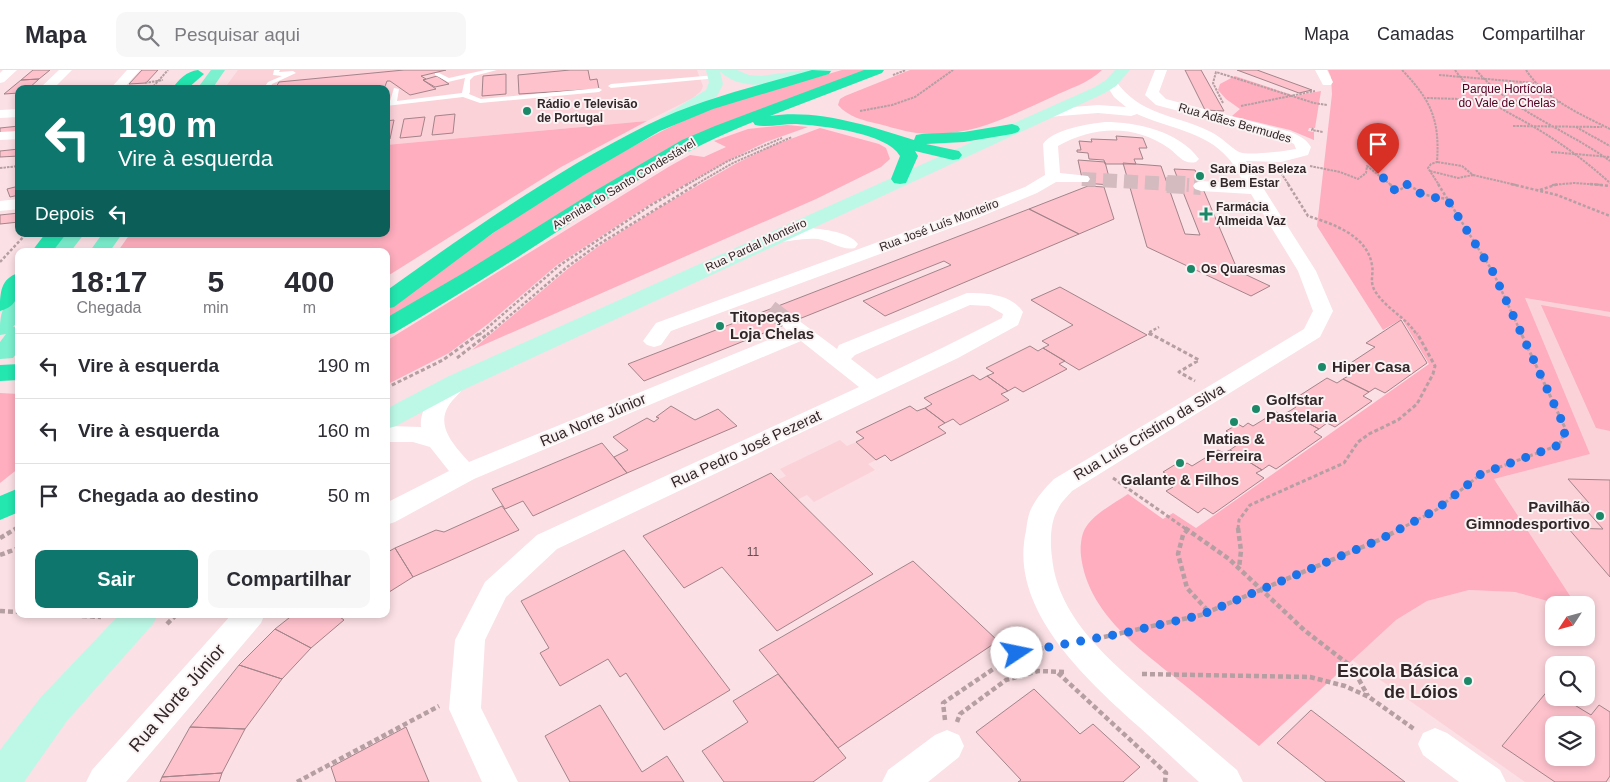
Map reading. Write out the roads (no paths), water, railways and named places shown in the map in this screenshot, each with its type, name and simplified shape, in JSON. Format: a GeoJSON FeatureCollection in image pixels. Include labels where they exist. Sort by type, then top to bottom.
{"type":"FeatureCollection","features":[{"type":"Feature","properties":{"kind":"highway","name":"Avenida do Santo Condestável"},"geometry":{"type":"LineString","coordinates":[[390,299],[486,229],[578,171],[666,122],[726,100],[826,70]]}},
{"type":"Feature","properties":{"kind":"highway"},"geometry":{"type":"LineString","coordinates":[[182,85],[199,72]]}},
{"type":"Feature","properties":{"kind":"highway","name":"Avenida do Santo Condestável"},"geometry":{"type":"LineString","coordinates":[[390,326],[473,277],[688,144],[721,129],[878,74]]}},
{"type":"Feature","properties":{"kind":"highway"},"geometry":{"type":"LineString","coordinates":[[878,74],[826,98],[824,107],[842,120],[894,136],[929,151],[952,155]]}},
{"type":"Feature","properties":{"kind":"highway"},"geometry":{"type":"LineString","coordinates":[[721,129],[770,120],[816,121],[920,139],[945,139],[1012,129]]}},
{"type":"Feature","properties":{"kind":"highway"},"geometry":{"type":"LineString","coordinates":[[894,136],[906,150],[908,156],[900,179]]}},
{"type":"Feature","properties":{"kind":"highway"},"geometry":{"type":"LineString","coordinates":[[44,248],[54,237]]}},
{"type":"Feature","properties":{"kind":"highway"},"geometry":{"type":"LineString","coordinates":[[0,304],[15,285]]}},
{"type":"Feature","properties":{"kind":"main road"},"geometry":{"type":"LineString","coordinates":[[207,85],[218,70]]}},
{"type":"Feature","properties":{"kind":"main road"},"geometry":{"type":"LineString","coordinates":[[191,85],[199,72]]}},
{"type":"Feature","properties":{"kind":"main road"},"geometry":{"type":"LineString","coordinates":[[62,248],[72,237]]}},
{"type":"Feature","properties":{"kind":"main road"},"geometry":{"type":"LineString","coordinates":[[82,248],[91,237]]}},
{"type":"Feature","properties":{"kind":"main road"},"geometry":{"type":"LineString","coordinates":[[102,248],[110,237]]}},
{"type":"Feature","properties":{"kind":"main road"},"geometry":{"type":"LineString","coordinates":[[0,328],[15,309]]}},
{"type":"Feature","properties":{"kind":"main road"},"geometry":{"type":"LineString","coordinates":[[8,366],[15,345]]}},
{"type":"Feature","properties":{"kind":"street"},"geometry":{"type":"LineString","coordinates":[[0,79],[11,70]]}},
{"type":"Feature","properties":{"kind":"street"},"geometry":{"type":"LineString","coordinates":[[49,85],[66,70]]}},
{"type":"Feature","properties":{"kind":"street"},"geometry":{"type":"LineString","coordinates":[[120,85],[134,70]]}},
{"type":"Feature","properties":{"kind":"street"},"geometry":{"type":"LineString","coordinates":[[666,122],[712,93],[716,86],[719,72],[762,80],[790,78],[826,70]]}},
{"type":"Feature","properties":{"kind":"street","name":"Rua Pardal Monteiro"},"geometry":{"type":"LineString","coordinates":[[390,418],[456,383],[952,155],[1094,95],[1111,83],[1123,70]]}},
{"type":"Feature","properties":{"kind":"street","name":"Rua Adães Bermudes"},"geometry":{"type":"LineString","coordinates":[[1161,70],[1160,77],[1151,90],[1152,95],[1161,102],[1286,135],[1304,147],[1303,152],[1281,157],[1236,156]]}},
{"type":"Feature","properties":{"kind":"street"},"geometry":{"type":"LineString","coordinates":[[1321,70],[1327,82]]}},
{"type":"Feature","properties":{"kind":"street"},"geometry":{"type":"LineString","coordinates":[[1111,83],[1121,99],[1135,111]]}},
{"type":"Feature","properties":{"kind":"street"},"geometry":{"type":"LineString","coordinates":[[1094,95],[1100,103],[1135,111]]}},
{"type":"Feature","properties":{"kind":"street"},"geometry":{"type":"LineString","coordinates":[[0,102],[15,100]]}},
{"type":"Feature","properties":{"kind":"street"},"geometry":{"type":"LineString","coordinates":[[1048,113],[1098,109],[1135,111]]}},
{"type":"Feature","properties":{"kind":"street","name":"Rua Luís Cristino da Silva"},"geometry":{"type":"LineString","coordinates":[[1135,111],[1160,118],[1210,137],[1236,156],[1307,271],[1324,310],[1313,333],[1063,485],[1043,510],[1037,538],[1037,563],[1045,594],[1059,620],[1076,645],[1098,670],[1224,781]]}},
{"type":"Feature","properties":{"kind":"street"},"geometry":{"type":"LineString","coordinates":[[0,114],[15,113]]}},
{"type":"Feature","properties":{"kind":"street"},"geometry":{"type":"LineString","coordinates":[[1082,179],[1053,177],[1050,144],[1061,137],[1103,125],[1124,126],[1155,134],[1176,145],[1191,159]]}},
{"type":"Feature","properties":{"kind":"street"},"geometry":{"type":"LineString","coordinates":[[0,136],[15,135]]}},
{"type":"Feature","properties":{"kind":"street","name":"Rua José Luís Monteiro"},"geometry":{"type":"LineString","coordinates":[[654,341],[663,327],[752,295],[857,248],[1022,193],[1053,177]]}},
{"type":"Feature","properties":{"kind":"street"},"geometry":{"type":"LineString","coordinates":[[1201,186],[1257,190]]}},
{"type":"Feature","properties":{"kind":"street"},"geometry":{"type":"LineString","coordinates":[[0,206],[15,204]]}},
{"type":"Feature","properties":{"kind":"street"},"geometry":{"type":"LineString","coordinates":[[843,205],[833,214],[829,221],[833,230],[857,248]]}},
{"type":"Feature","properties":{"kind":"street"},"geometry":{"type":"LineString","coordinates":[[774,237],[798,233],[820,233],[857,248]]}},
{"type":"Feature","properties":{"kind":"street"},"geometry":{"type":"LineString","coordinates":[[752,295],[770,309]]}},
{"type":"Feature","properties":{"kind":"street","name":"Rua Pedro José Pezerat"},"geometry":{"type":"LineString","coordinates":[[500,782],[465,709],[470,640],[495,590],[547,542],[875,388],[1011,321],[1013,312],[1002,303],[987,299],[967,299],[847,350],[839,361]]}},
{"type":"Feature","properties":{"kind":"street","name":"Rua Norte Júnior"},"geometry":{"type":"LineString","coordinates":[[390,513],[465,473],[796,328],[839,361]]}},
{"type":"Feature","properties":{"kind":"street"},"geometry":{"type":"LineString","coordinates":[[839,361],[875,388]]}},
{"type":"Feature","properties":{"kind":"street"},"geometry":{"type":"LineString","coordinates":[[456,383],[443,394],[434,408],[431,422],[432,431],[465,473]]}},
{"type":"Feature","properties":{"kind":"street"},"geometry":{"type":"LineString","coordinates":[[390,434],[409,432],[438,440]]}},
{"type":"Feature","properties":{"kind":"street"},"geometry":{"type":"LineString","coordinates":[[0,782],[54,709],[137,618]]}},
{"type":"Feature","properties":{"kind":"street","name":"Rua Norte Júnior"},"geometry":{"type":"LineString","coordinates":[[104,782],[247,618]]}},
{"type":"Feature","properties":{"kind":"street"},"geometry":{"type":"LineString","coordinates":[[1436,744],[1488,782]]}},
{"type":"Feature","properties":{"kind":"street"},"geometry":{"type":"LineString","coordinates":[[900,782],[948,746]]}},
{"type":"Feature","properties":{"kind":"lane"},"geometry":{"type":"LineString","coordinates":[[269,85],[293,73],[275,74],[277,70]]}},
{"type":"Feature","properties":{"kind":"lane"},"geometry":{"type":"LineString","coordinates":[[437,74],[448,80],[494,70]]}},
{"type":"Feature","properties":{"kind":"lane"},"geometry":{"type":"LineString","coordinates":[[611,86],[719,72]]}},
{"type":"Feature","properties":{"kind":"lane"},"geometry":{"type":"LineString","coordinates":[[464,96],[467,92],[467,80],[472,75]]}},
{"type":"Feature","properties":{"kind":"lane"},"geometry":{"type":"LineString","coordinates":[[390,102],[396,89]]}},
{"type":"Feature","properties":{"kind":"lane"},"geometry":{"type":"LineString","coordinates":[[472,99],[568,90]]}},
{"type":"Feature","properties":{"kind":"lane"},"geometry":{"type":"LineString","coordinates":[[390,104],[464,96],[480,101],[599,90]]}},
{"type":"Feature","properties":{"kind":"tunnel"},"geometry":{"type":"LineString","coordinates":[[1082,179],[1189,185]]}},
{"type":"Feature","properties":{"kind":"tunnel"},"geometry":{"type":"LineString","coordinates":[[1167,184],[1201,186]]}},
{"type":"Feature","properties":{"kind":"tunnel"},"geometry":{"type":"LineString","coordinates":[[770,309],[789,323]]}},
{"type":"Feature","properties":{"kind":"place","name":"Rádio e Televisão de Portugal"},"geometry":{"type":"Point","coordinates":[527,111]}},
{"type":"Feature","properties":{"kind":"place","name":"Sara Dias Beleza e Bem Estar"},"geometry":{"type":"Point","coordinates":[1200,176]}},
{"type":"Feature","properties":{"kind":"place","name":"Farmácia Almeida Vaz"},"geometry":{"type":"Point","coordinates":[1206,214]}},
{"type":"Feature","properties":{"kind":"place","name":"Os Quaresmas"},"geometry":{"type":"Point","coordinates":[1191,269]}},
{"type":"Feature","properties":{"kind":"place","name":"Titopeças Loja Chelas"},"geometry":{"type":"Point","coordinates":[720,326]}},
{"type":"Feature","properties":{"kind":"place","name":"Hiper Casa"},"geometry":{"type":"Point","coordinates":[1322,367]}},
{"type":"Feature","properties":{"kind":"place","name":"Golfstar Pastelaria"},"geometry":{"type":"Point","coordinates":[1256,409]}},
{"type":"Feature","properties":{"kind":"place","name":"Matias & Ferreira"},"geometry":{"type":"Point","coordinates":[1234,422]}},
{"type":"Feature","properties":{"kind":"place","name":"Galante & Filhos"},"geometry":{"type":"Point","coordinates":[1180,463]}},
{"type":"Feature","properties":{"kind":"place","name":"Pavilhão Gimnodesportivo"},"geometry":{"type":"Point","coordinates":[1600,516]}},
{"type":"Feature","properties":{"kind":"place","name":"Escola Básica de Lóios"},"geometry":{"type":"Point","coordinates":[1468,681]}},
{"type":"Feature","properties":{"kind":"park label","name":"Parque Hortícola do Vale de Chelas"},"geometry":{"type":"Point","coordinates":[1507,96]}}]}
